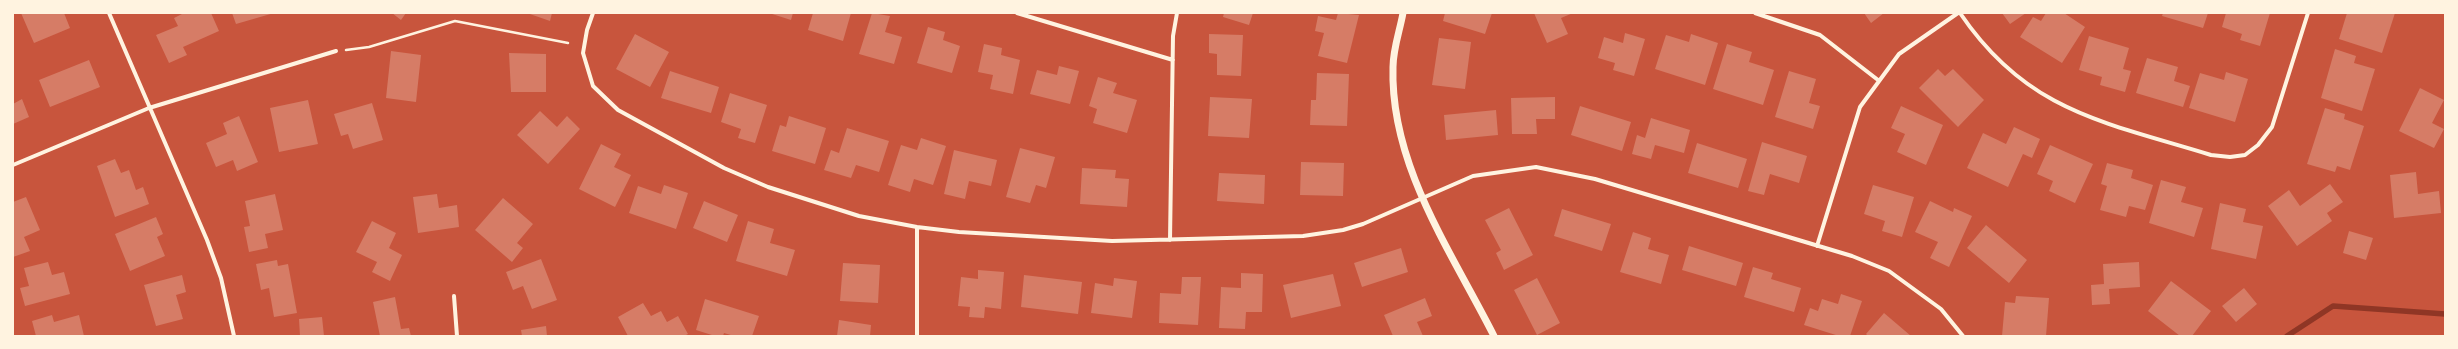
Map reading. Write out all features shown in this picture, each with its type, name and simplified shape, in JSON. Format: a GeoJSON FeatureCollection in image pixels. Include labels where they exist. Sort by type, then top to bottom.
{"type":"FeatureCollection","features":[{"type":"Feature","properties":{"kind":"street"},"geometry":{"type":"LineString","coordinates":[[109,13],[207,240],[221,278],[234,336]]}},
{"type":"Feature","properties":{"kind":"street"},"geometry":{"type":"LineString","coordinates":[[593,13],[587,30],[584,54],[593,86],[618,110],[689,150],[768,187],[859,216],[917,227],[959,232],[1112,241],[1323,234],[1363,224],[1421,197],[1473,176],[1536,167],[1595,179],[1852,256],[1889,271],[1941,309],[1963,336]]}},
{"type":"Feature","properties":{"kind":"street"},"geometry":{"type":"LineString","coordinates":[[1017,13],[1173,60]]}},
{"type":"Feature","properties":{"kind":"street"},"geometry":{"type":"LineString","coordinates":[[1170,240],[1173,60],[1178,13]]}},
{"type":"Feature","properties":{"kind":"street"},"geometry":{"type":"LineString","coordinates":[[1403,13],[1393,66],[1398,127],[1421,197],[1494,336]]}},
{"type":"Feature","properties":{"kind":"street"},"geometry":{"type":"LineString","coordinates":[[1755,13],[1820,35],[1878,80]]}},
{"type":"Feature","properties":{"kind":"street"},"geometry":{"type":"LineString","coordinates":[[1817,246],[1860,107],[1878,80],[1899,54],[1959,13],[1985,47],[2016,78],[2052,102],[2092,119],[2211,155],[2230,157],[2245,154],[2258,145],[2272,128],[2308,13]]}},
{"type":"Feature","properties":{"kind":"street"},"geometry":{"type":"LineString","coordinates":[[13,164],[149,108],[336,51]]}},
{"type":"Feature","properties":{"kind":"street"},"geometry":{"type":"LineString","coordinates":[[917,227],[917,336]]}},
{"type":"Feature","properties":{"kind":"street"},"geometry":{"type":"LineString","coordinates":[[454,296],[457,336]]}},
{"type":"Feature","properties":{"kind":"path"},"geometry":{"type":"LineString","coordinates":[[336,51],[369,48],[454,21],[568,43]]}},
{"type":"Feature","properties":{"kind":"building"},"geometry":{"type":"Polygon","coordinates":[[[21,13],[64,13],[70,28],[34,43],[21,13]]]}},
{"type":"Feature","properties":{"kind":"building"},"geometry":{"type":"Polygon","coordinates":[[[184,13],[211,13],[219,31],[183,47],[187,55],[169,63],[156,35],[178,26],[174,18],[184,13]]]}},
{"type":"Feature","properties":{"kind":"building"},"geometry":{"type":"Polygon","coordinates":[[[232,13],[274,13],[236,24],[232,13]]]}},
{"type":"Feature","properties":{"kind":"building"},"geometry":{"type":"Polygon","coordinates":[[[392,13],[406,13],[401,20],[392,13]]]}},
{"type":"Feature","properties":{"kind":"building"},"geometry":{"type":"Polygon","coordinates":[[[527,13],[552,13],[550,21],[527,13]]]}},
{"type":"Feature","properties":{"kind":"building"},"geometry":{"type":"Polygon","coordinates":[[[769,13],[793,13],[791,20],[769,13]]]}},
{"type":"Feature","properties":{"kind":"building"},"geometry":{"type":"Polygon","coordinates":[[[813,13],[851,13],[843,41],[808,30],[813,13]]]}},
{"type":"Feature","properties":{"kind":"building"},"geometry":{"type":"Polygon","coordinates":[[[872,13],[890,16],[885,32],[902,37],[894,64],[859,54],[872,13]]]}},
{"type":"Feature","properties":{"kind":"building"},"geometry":{"type":"Polygon","coordinates":[[[1224,13],[1253,13],[1249,25],[1223,17],[1224,13]]]}},
{"type":"Feature","properties":{"kind":"building"},"geometry":{"type":"Polygon","coordinates":[[[1338,13],[1359,15],[1347,63],[1318,56],[1324,33],[1315,31],[1318,16],[1336,20],[1338,13]]]}},
{"type":"Feature","properties":{"kind":"building"},"geometry":{"type":"Polygon","coordinates":[[[1445,13],[1492,13],[1485,34],[1443,21],[1445,13]]]}},
{"type":"Feature","properties":{"kind":"building"},"geometry":{"type":"Polygon","coordinates":[[[1534,13],[1573,13],[1561,18],[1568,34],[1547,43],[1534,13]]]}},
{"type":"Feature","properties":{"kind":"building"},"geometry":{"type":"Polygon","coordinates":[[[1864,13],[1884,13],[1871,23],[1864,13]]]}},
{"type":"Feature","properties":{"kind":"building"},"geometry":{"type":"Polygon","coordinates":[[[2002,13],[2026,13],[2010,24],[2002,13]]]}},
{"type":"Feature","properties":{"kind":"building"},"geometry":{"type":"Polygon","coordinates":[[[2046,13],[2064,13],[2085,27],[2062,63],[2020,37],[2033,17],[2041,21],[2046,13]]]}},
{"type":"Feature","properties":{"kind":"building"},"geometry":{"type":"Polygon","coordinates":[[[2163,13],[2208,13],[2203,28],[2162,16],[2163,13]]]}},
{"type":"Feature","properties":{"kind":"building"},"geometry":{"type":"Polygon","coordinates":[[[2226,13],[2270,13],[2260,46],[2240,40],[2242,34],[2222,27],[2226,13]]]}},
{"type":"Feature","properties":{"kind":"building"},"geometry":{"type":"Polygon","coordinates":[[[2347,13],[2395,13],[2382,53],[2339,39],[2347,13]]]}},
{"type":"Feature","properties":{"kind":"building"},"geometry":{"type":"Polygon","coordinates":[[[928,27],[945,32],[943,40],[960,46],[952,73],[917,63],[928,27]]]}},
{"type":"Feature","properties":{"kind":"building"},"geometry":{"type":"Polygon","coordinates":[[[1625,33],[1645,39],[1634,76],[1613,70],[1615,63],[1598,58],[1604,37],[1623,43],[1625,33]]]}},
{"type":"Feature","properties":{"kind":"building"},"geometry":{"type":"Polygon","coordinates":[[[635,34],[669,52],[650,87],[616,69],[635,34]]]}},
{"type":"Feature","properties":{"kind":"building"},"geometry":{"type":"Polygon","coordinates":[[[1209,34],[1243,35],[1241,76],[1217,75],[1217,54],[1209,53],[1209,34]]]}},
{"type":"Feature","properties":{"kind":"building"},"geometry":{"type":"Polygon","coordinates":[[[1691,34],[1718,43],[1705,85],[1655,69],[1666,35],[1689,42],[1691,34]]]}},
{"type":"Feature","properties":{"kind":"building"},"geometry":{"type":"Polygon","coordinates":[[[2089,36],[2129,48],[2123,69],[2131,71],[2125,92],[2100,85],[2102,77],[2079,70],[2089,36]]]}},
{"type":"Feature","properties":{"kind":"building"},"geometry":{"type":"Polygon","coordinates":[[[1439,38],[1471,42],[1465,89],[1432,85],[1439,38]]]}},
{"type":"Feature","properties":{"kind":"building"},"geometry":{"type":"Polygon","coordinates":[[[984,44],[1002,48],[1001,55],[1020,60],[1013,94],[990,89],[993,75],[978,72],[984,44]]]}},
{"type":"Feature","properties":{"kind":"building"},"geometry":{"type":"Polygon","coordinates":[[[1727,44],[1752,52],[1749,62],[1774,70],[1763,105],[1713,89],[1727,44]]]}},
{"type":"Feature","properties":{"kind":"building"},"geometry":{"type":"Polygon","coordinates":[[[2335,49],[2356,56],[2354,63],[2375,69],[2362,111],[2321,98],[2335,49]]]}},
{"type":"Feature","properties":{"kind":"building"},"geometry":{"type":"Polygon","coordinates":[[[391,51],[421,55],[416,102],[386,98],[391,51]]]}},
{"type":"Feature","properties":{"kind":"building"},"geometry":{"type":"Polygon","coordinates":[[[509,53],[546,54],[546,92],[511,92],[509,53]]]}},
{"type":"Feature","properties":{"kind":"building"},"geometry":{"type":"Polygon","coordinates":[[[2147,58],[2178,67],[2174,81],[2190,86],[2183,107],[2136,93],[2147,58]]]}},
{"type":"Feature","properties":{"kind":"building"},"geometry":{"type":"Polygon","coordinates":[[[89,60],[100,87],[50,107],[39,80],[89,60]]]}},
{"type":"Feature","properties":{"kind":"building"},"geometry":{"type":"Polygon","coordinates":[[[1059,66],[1079,71],[1070,104],[1030,94],[1037,70],[1057,75],[1059,66]]]}},
{"type":"Feature","properties":{"kind":"building"},"geometry":{"type":"Polygon","coordinates":[[[1938,69],[1945,76],[1953,69],[1984,100],[1958,127],[1919,88],[1938,69]]]}},
{"type":"Feature","properties":{"kind":"building"},"geometry":{"type":"Polygon","coordinates":[[[670,71],[719,87],[711,113],[661,98],[670,71]]]}},
{"type":"Feature","properties":{"kind":"building"},"geometry":{"type":"Polygon","coordinates":[[[1789,71],[1816,79],[1809,103],[1820,106],[1813,129],[1775,117],[1789,71]]]}},
{"type":"Feature","properties":{"kind":"building"},"geometry":{"type":"Polygon","coordinates":[[[2226,72],[2248,79],[2235,122],[2189,108],[2200,73],[2224,80],[2226,72]]]}},
{"type":"Feature","properties":{"kind":"building"},"geometry":{"type":"Polygon","coordinates":[[[1317,73],[1349,74],[1347,126],[1310,125],[1311,100],[1316,100],[1317,73]]]}},
{"type":"Feature","properties":{"kind":"building"},"geometry":{"type":"Polygon","coordinates":[[[1098,77],[1117,83],[1113,93],[1137,100],[1127,133],[1093,123],[1097,109],[1089,106],[1098,77]]]}},
{"type":"Feature","properties":{"kind":"building"},"geometry":{"type":"Polygon","coordinates":[[[2420,88],[2444,100],[2432,123],[2444,129],[2434,148],[2399,131],[2420,88]]]}},
{"type":"Feature","properties":{"kind":"building"},"geometry":{"type":"Polygon","coordinates":[[[730,93],[767,105],[755,143],[738,138],[741,129],[721,122],[730,93]]]}},
{"type":"Feature","properties":{"kind":"building"},"geometry":{"type":"Polygon","coordinates":[[[1210,97],[1252,99],[1249,138],[1208,136],[1210,97]]]}},
{"type":"Feature","properties":{"kind":"building"},"geometry":{"type":"Polygon","coordinates":[[[1555,97],[1555,119],[1536,119],[1537,134],[1512,134],[1511,98],[1555,97]]]}},
{"type":"Feature","properties":{"kind":"building"},"geometry":{"type":"Polygon","coordinates":[[[22,99],[29,117],[13,124],[13,104],[22,99]]]}},
{"type":"Feature","properties":{"kind":"building"},"geometry":{"type":"Polygon","coordinates":[[[308,100],[318,144],[279,152],[270,108],[308,100]]]}},
{"type":"Feature","properties":{"kind":"building"},"geometry":{"type":"Polygon","coordinates":[[[372,103],[383,140],[353,149],[348,134],[341,136],[334,114],[372,103]]]}},
{"type":"Feature","properties":{"kind":"building"},"geometry":{"type":"Polygon","coordinates":[[[1580,106],[1631,122],[1622,151],[1571,135],[1580,106]]]}},
{"type":"Feature","properties":{"kind":"building"},"geometry":{"type":"Polygon","coordinates":[[[1901,106],[1943,125],[1926,165],[1897,152],[1905,134],[1891,128],[1901,106]]]}},
{"type":"Feature","properties":{"kind":"building"},"geometry":{"type":"Polygon","coordinates":[[[2325,108],[2345,114],[2344,119],[2364,126],[2350,170],[2337,166],[2335,172],[2307,164],[2325,108]]]}},
{"type":"Feature","properties":{"kind":"building"},"geometry":{"type":"Polygon","coordinates":[[[1496,110],[1498,135],[1446,140],[1444,115],[1496,110]]]}},
{"type":"Feature","properties":{"kind":"building"},"geometry":{"type":"Polygon","coordinates":[[[540,111],[557,127],[567,116],[580,129],[548,164],[517,135],[540,111]]]}},
{"type":"Feature","properties":{"kind":"building"},"geometry":{"type":"Polygon","coordinates":[[[239,116],[258,162],[237,171],[233,160],[216,167],[206,143],[227,134],[223,123],[239,116]]]}},
{"type":"Feature","properties":{"kind":"building"},"geometry":{"type":"Polygon","coordinates":[[[789,116],[826,128],[815,164],[772,151],[780,125],[786,127],[789,116]]]}},
{"type":"Feature","properties":{"kind":"building"},"geometry":{"type":"Polygon","coordinates":[[[1651,118],[1690,130],[1684,153],[1655,145],[1651,159],[1632,154],[1637,135],[1645,138],[1651,118]]]}},
{"type":"Feature","properties":{"kind":"building"},"geometry":{"type":"Polygon","coordinates":[[[2014,127],[2040,139],[2032,158],[2023,154],[2008,187],[1967,168],[1983,133],[2006,144],[2014,127]]]}},
{"type":"Feature","properties":{"kind":"building"},"geometry":{"type":"Polygon","coordinates":[[[847,128],[889,141],[879,172],[856,165],[851,178],[824,170],[831,150],[839,153],[847,128]]]}},
{"type":"Feature","properties":{"kind":"building"},"geometry":{"type":"Polygon","coordinates":[[[921,138],[946,146],[933,185],[914,179],[910,192],[888,185],[901,145],[917,150],[921,138]]]}},
{"type":"Feature","properties":{"kind":"building"},"geometry":{"type":"Polygon","coordinates":[[[1762,142],[1807,156],[1799,183],[1770,174],[1764,195],[1748,191],[1762,142]]]}},
{"type":"Feature","properties":{"kind":"building"},"geometry":{"type":"Polygon","coordinates":[[[1697,143],[1747,159],[1738,188],[1688,173],[1697,143]]]}},
{"type":"Feature","properties":{"kind":"building"},"geometry":{"type":"Polygon","coordinates":[[[601,144],[621,154],[614,167],[631,175],[615,207],[579,189],[601,144]]]}},
{"type":"Feature","properties":{"kind":"building"},"geometry":{"type":"Polygon","coordinates":[[[2050,145],[2093,164],[2075,203],[2049,191],[2053,181],[2037,174],[2050,145]]]}},
{"type":"Feature","properties":{"kind":"building"},"geometry":{"type":"Polygon","coordinates":[[[1020,148],[1055,157],[1046,188],[1036,185],[1030,203],[1006,197],[1020,148]]]}},
{"type":"Feature","properties":{"kind":"building"},"geometry":{"type":"Polygon","coordinates":[[[954,150],[997,160],[991,186],[969,181],[965,199],[944,194],[954,150]]]}},
{"type":"Feature","properties":{"kind":"building"},"geometry":{"type":"Polygon","coordinates":[[[115,159],[121,173],[129,170],[136,190],[143,187],[149,204],[115,217],[97,166],[115,159]]]}},
{"type":"Feature","properties":{"kind":"building"},"geometry":{"type":"Polygon","coordinates":[[[1301,162],[1344,163],[1343,196],[1300,195],[1301,162]]]}},
{"type":"Feature","properties":{"kind":"building"},"geometry":{"type":"Polygon","coordinates":[[[2107,163],[2133,170],[2131,178],[2153,185],[2145,210],[2129,206],[2126,217],[2100,210],[2107,186],[2101,184],[2107,163]]]}},
{"type":"Feature","properties":{"kind":"building"},"geometry":{"type":"Polygon","coordinates":[[[1082,168],[1116,170],[1115,178],[1129,179],[1127,207],[1080,204],[1082,168]]]}},
{"type":"Feature","properties":{"kind":"building"},"geometry":{"type":"Polygon","coordinates":[[[2416,172],[2418,194],[2439,191],[2441,213],[2394,218],[2390,175],[2416,172]]]}},
{"type":"Feature","properties":{"kind":"building"},"geometry":{"type":"Polygon","coordinates":[[[1219,173],[1265,175],[1264,204],[1217,201],[1219,173]]]}},
{"type":"Feature","properties":{"kind":"building"},"geometry":{"type":"Polygon","coordinates":[[[2161,180],[2186,187],[2181,202],[2203,208],[2194,237],[2149,223],[2161,180]]]}},
{"type":"Feature","properties":{"kind":"building"},"geometry":{"type":"Polygon","coordinates":[[[2330,184],[2343,202],[2327,213],[2332,221],[2297,246],[2268,206],[2289,190],[2300,206],[2330,184]]]}},
{"type":"Feature","properties":{"kind":"building"},"geometry":{"type":"Polygon","coordinates":[[[664,185],[688,193],[676,229],[629,213],[638,186],[661,194],[664,185]]]}},
{"type":"Feature","properties":{"kind":"building"},"geometry":{"type":"Polygon","coordinates":[[[1873,185],[1914,197],[1902,237],[1882,231],[1885,221],[1864,214],[1873,185]]]}},
{"type":"Feature","properties":{"kind":"building"},"geometry":{"type":"Polygon","coordinates":[[[275,194],[283,230],[265,234],[268,248],[249,252],[244,227],[250,226],[245,201],[275,194]]]}},
{"type":"Feature","properties":{"kind":"building"},"geometry":{"type":"Polygon","coordinates":[[[437,194],[439,208],[457,205],[459,227],[418,233],[413,197],[437,194]]]}},
{"type":"Feature","properties":{"kind":"building"},"geometry":{"type":"Polygon","coordinates":[[[26,197],[40,230],[24,237],[30,251],[13,257],[13,202],[26,197]]]}},
{"type":"Feature","properties":{"kind":"building"},"geometry":{"type":"Polygon","coordinates":[[[503,198],[533,224],[517,243],[523,248],[512,262],[475,230],[503,198]]]}},
{"type":"Feature","properties":{"kind":"building"},"geometry":{"type":"Polygon","coordinates":[[[704,201],[738,215],[727,242],[693,228],[704,201]]]}},
{"type":"Feature","properties":{"kind":"building"},"geometry":{"type":"Polygon","coordinates":[[[1930,201],[1953,212],[1954,208],[1972,216],[1949,267],[1930,258],[1938,242],[1915,232],[1930,201]]]}},
{"type":"Feature","properties":{"kind":"building"},"geometry":{"type":"Polygon","coordinates":[[[2220,203],[2246,209],[2243,222],[2263,226],[2256,259],[2211,249],[2220,203]]]}},
{"type":"Feature","properties":{"kind":"building"},"geometry":{"type":"Polygon","coordinates":[[[1509,208],[1533,255],[1504,270],[1496,253],[1501,250],[1485,220],[1509,208]]]}},
{"type":"Feature","properties":{"kind":"building"},"geometry":{"type":"Polygon","coordinates":[[[1562,209],[1611,224],[1602,251],[1554,236],[1562,209]]]}},
{"type":"Feature","properties":{"kind":"building"},"geometry":{"type":"Polygon","coordinates":[[[156,217],[163,234],[157,237],[165,256],[130,271],[115,234],[156,217]]]}},
{"type":"Feature","properties":{"kind":"building"},"geometry":{"type":"Polygon","coordinates":[[[372,221],[396,233],[389,248],[402,255],[390,281],[372,272],[377,262],[356,252],[372,221]]]}},
{"type":"Feature","properties":{"kind":"building"},"geometry":{"type":"Polygon","coordinates":[[[748,221],[774,229],[770,243],[795,250],[787,276],[736,261],[748,221]]]}},
{"type":"Feature","properties":{"kind":"building"},"geometry":{"type":"Polygon","coordinates":[[[1986,225],[2027,260],[2009,283],[1967,248],[1986,225]]]}},
{"type":"Feature","properties":{"kind":"building"},"geometry":{"type":"Polygon","coordinates":[[[2349,231],[2373,238],[2366,260],[2343,253],[2349,231]]]}},
{"type":"Feature","properties":{"kind":"building"},"geometry":{"type":"Polygon","coordinates":[[[1633,232],[1651,238],[1648,249],[1669,255],[1661,284],[1620,272],[1633,232]]]}},
{"type":"Feature","properties":{"kind":"building"},"geometry":{"type":"Polygon","coordinates":[[[1689,246],[1743,263],[1736,286],[1682,270],[1689,246]]]}},
{"type":"Feature","properties":{"kind":"building"},"geometry":{"type":"Polygon","coordinates":[[[1401,248],[1408,272],[1362,287],[1354,263],[1401,248]]]}},
{"type":"Feature","properties":{"kind":"building"},"geometry":{"type":"Polygon","coordinates":[[[541,259],[557,300],[532,309],[523,286],[513,290],[506,272],[541,259]]]}},
{"type":"Feature","properties":{"kind":"building"},"geometry":{"type":"Polygon","coordinates":[[[277,260],[278,266],[288,264],[297,313],[274,317],[269,288],[261,290],[256,264],[277,260]]]}},
{"type":"Feature","properties":{"kind":"building"},"geometry":{"type":"Polygon","coordinates":[[[48,262],[52,275],[64,272],[70,294],[25,306],[20,288],[29,286],[24,268],[48,262]]]}},
{"type":"Feature","properties":{"kind":"building"},"geometry":{"type":"Polygon","coordinates":[[[2139,262],[2140,287],[2109,289],[2110,304],[2092,305],[2091,285],[2104,284],[2103,264],[2139,262]]]}},
{"type":"Feature","properties":{"kind":"building"},"geometry":{"type":"Polygon","coordinates":[[[843,263],[880,265],[878,303],[840,301],[843,263]]]}},
{"type":"Feature","properties":{"kind":"building"},"geometry":{"type":"Polygon","coordinates":[[[1753,267],[1773,273],[1771,279],[1801,288],[1794,312],[1744,297],[1753,267]]]}},
{"type":"Feature","properties":{"kind":"building"},"geometry":{"type":"Polygon","coordinates":[[[978,270],[1004,272],[1001,309],[985,307],[984,318],[969,317],[970,307],[958,306],[961,277],[978,279],[978,270]]]}},
{"type":"Feature","properties":{"kind":"building"},"geometry":{"type":"Polygon","coordinates":[[[1241,273],[1263,274],[1262,312],[1246,312],[1245,329],[1219,328],[1221,287],[1241,288],[1241,273]]]}},
{"type":"Feature","properties":{"kind":"building"},"geometry":{"type":"Polygon","coordinates":[[[1333,274],[1341,306],[1291,318],[1283,285],[1333,274]]]}},
{"type":"Feature","properties":{"kind":"building"},"geometry":{"type":"Polygon","coordinates":[[[182,275],[186,292],[176,295],[183,319],[156,326],[144,285],[182,275]]]}},
{"type":"Feature","properties":{"kind":"building"},"geometry":{"type":"Polygon","coordinates":[[[1024,275],[1082,282],[1078,314],[1021,307],[1024,275]]]}},
{"type":"Feature","properties":{"kind":"building"},"geometry":{"type":"Polygon","coordinates":[[[1182,277],[1201,277],[1198,325],[1159,323],[1160,293],[1181,294],[1182,277]]]}},
{"type":"Feature","properties":{"kind":"building"},"geometry":{"type":"Polygon","coordinates":[[[1114,278],[1137,281],[1132,318],[1091,313],[1095,283],[1113,286],[1114,278]]]}},
{"type":"Feature","properties":{"kind":"building"},"geometry":{"type":"Polygon","coordinates":[[[1537,278],[1560,323],[1537,335],[1514,290],[1537,278]]]}},
{"type":"Feature","properties":{"kind":"building"},"geometry":{"type":"Polygon","coordinates":[[[2171,281],[2211,311],[2192,336],[2180,336],[2148,311],[2171,281]]]}},
{"type":"Feature","properties":{"kind":"building"},"geometry":{"type":"Polygon","coordinates":[[[2244,288],[2257,304],[2236,322],[2222,306],[2244,288]]]}},
{"type":"Feature","properties":{"kind":"building"},"geometry":{"type":"Polygon","coordinates":[[[1841,294],[1862,301],[1850,336],[1839,336],[1804,325],[1810,308],[1818,311],[1822,299],[1838,304],[1841,294]]]}},
{"type":"Feature","properties":{"kind":"building"},"geometry":{"type":"Polygon","coordinates":[[[2016,296],[2049,298],[2046,336],[2002,336],[2005,302],[2015,303],[2016,296]]]}},
{"type":"Feature","properties":{"kind":"building"},"geometry":{"type":"Polygon","coordinates":[[[395,297],[401,329],[409,328],[411,336],[380,336],[373,302],[395,297]]]}},
{"type":"Feature","properties":{"kind":"building"},"geometry":{"type":"Polygon","coordinates":[[[1425,298],[1432,316],[1417,322],[1423,336],[1393,336],[1384,315],[1425,298]]]}},
{"type":"Feature","properties":{"kind":"building"},"geometry":{"type":"Polygon","coordinates":[[[705,299],[759,316],[752,336],[734,336],[724,333],[723,336],[715,336],[696,330],[705,299]]]}},
{"type":"Feature","properties":{"kind":"building"},"geometry":{"type":"Polygon","coordinates":[[[643,303],[651,316],[661,311],[667,322],[678,316],[688,334],[684,336],[628,336],[618,317],[643,303]]]}},
{"type":"Feature","properties":{"kind":"building"},"geometry":{"type":"Polygon","coordinates":[[[1884,313],[1911,336],[1868,336],[1866,334],[1884,313]]]}},
{"type":"Feature","properties":{"kind":"building"},"geometry":{"type":"Polygon","coordinates":[[[52,315],[54,322],[79,315],[84,336],[36,336],[32,321],[52,315]]]}},
{"type":"Feature","properties":{"kind":"building"},"geometry":{"type":"Polygon","coordinates":[[[322,317],[324,336],[300,336],[299,319],[322,317]]]}},
{"type":"Feature","properties":{"kind":"building"},"geometry":{"type":"Polygon","coordinates":[[[839,320],[871,325],[870,336],[837,336],[839,320]]]}},
{"type":"Feature","properties":{"kind":"building"},"geometry":{"type":"Polygon","coordinates":[[[546,326],[547,336],[522,336],[521,330],[546,326]]]}},
{"type":"Feature","properties":{"kind":"waterway"},"geometry":{"type":"LineString","coordinates":[[2287,336],[2333,306],[2445,314]]}}]}
